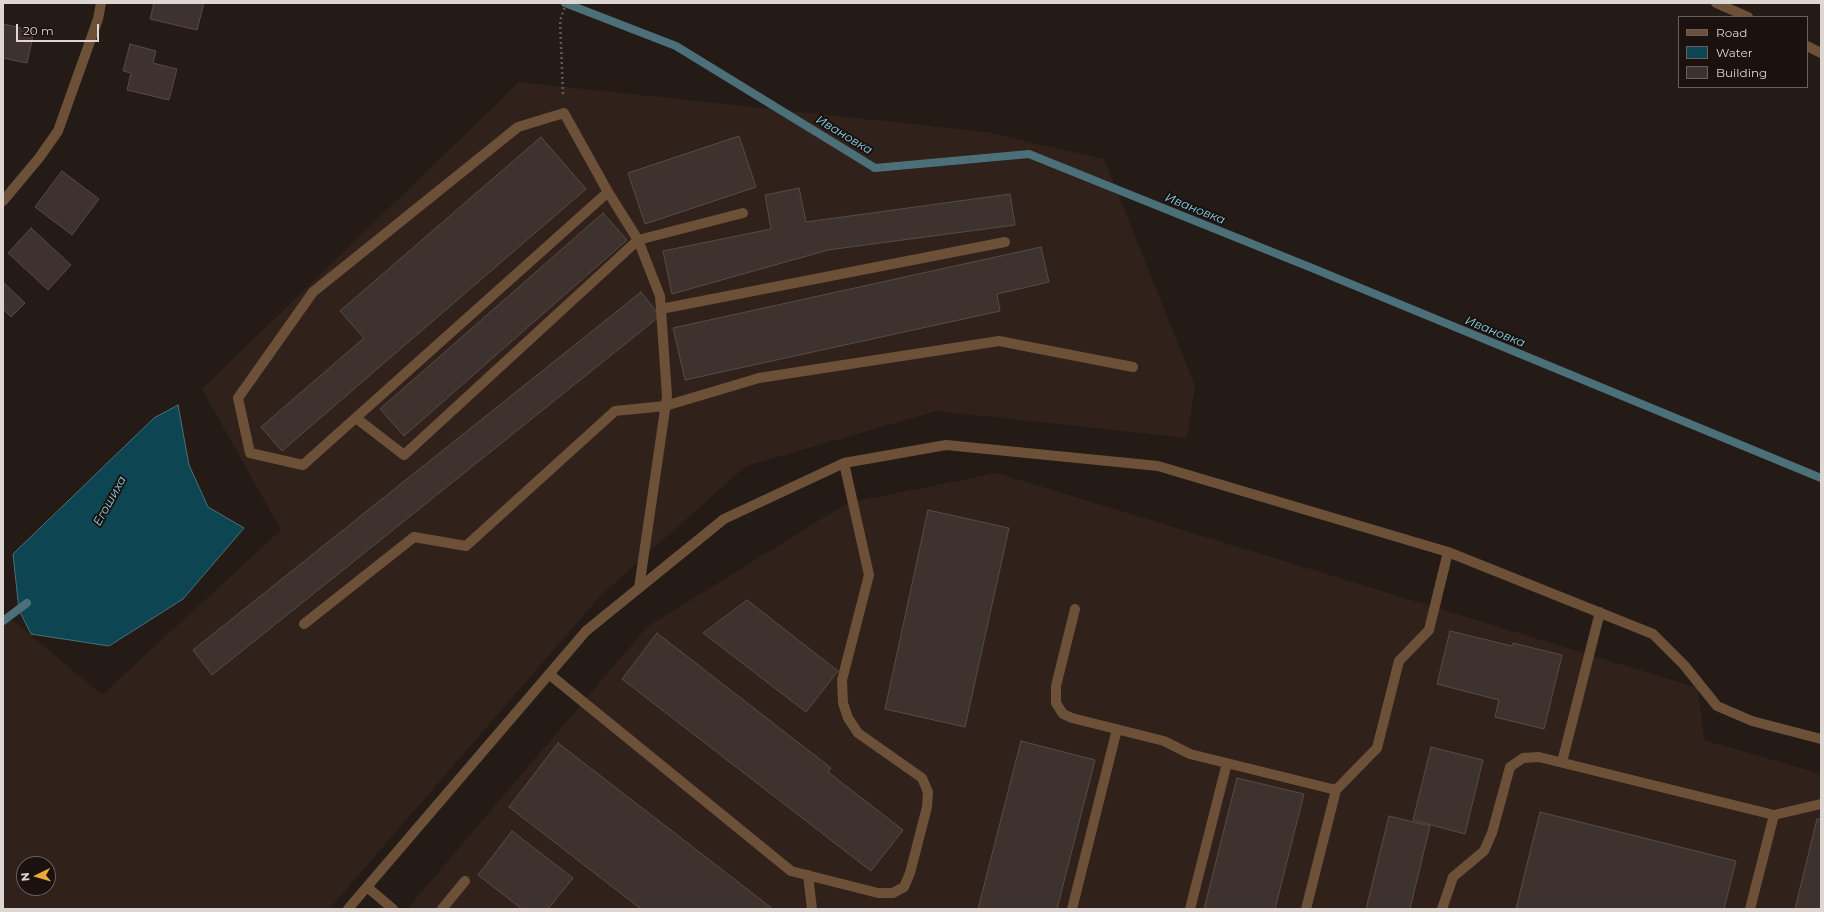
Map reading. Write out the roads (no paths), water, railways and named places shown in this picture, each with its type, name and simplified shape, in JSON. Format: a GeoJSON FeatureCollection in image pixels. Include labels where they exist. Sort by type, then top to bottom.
{"type":"FeatureCollection","features":[{"type":"Feature","properties":{"kind":"street"},"geometry":{"type":"LineString","coordinates":[[3,201],[39,158],[58,131],[98,19],[101,3]]}},
{"type":"Feature","properties":{"kind":"street"},"geometry":{"type":"LineString","coordinates":[[1716,3],[1746,16]]}},
{"type":"Feature","properties":{"kind":"street"},"geometry":{"type":"LineString","coordinates":[[1808,46],[1821,53]]}},
{"type":"Feature","properties":{"kind":"street"},"geometry":{"type":"LineString","coordinates":[[608,192],[304,465],[250,453],[238,398],[313,292],[518,128],[564,113],[608,192],[638,240],[660,296],[667,396],[638,588]]}},
{"type":"Feature","properties":{"kind":"street"},"geometry":{"type":"LineString","coordinates":[[356,418],[404,455],[638,240],[743,213]]}},
{"type":"Feature","properties":{"kind":"street"},"geometry":{"type":"LineString","coordinates":[[661,309],[1005,242]]}},
{"type":"Feature","properties":{"kind":"street"},"geometry":{"type":"LineString","coordinates":[[304,624],[414,537],[466,546],[615,411],[665,406],[759,378],[999,341],[1133,367]]}},
{"type":"Feature","properties":{"kind":"street"},"geometry":{"type":"LineString","coordinates":[[348,909],[586,631],[724,519],[844,463],[946,445],[1158,466],[1448,552],[1653,634],[1684,665],[1717,706],[1752,721],[1821,738]]}},
{"type":"Feature","properties":{"kind":"street"},"geometry":{"type":"LineString","coordinates":[[549,674],[791,871],[878,893],[893,893],[904,887],[910,873],[927,807],[928,792],[922,778],[858,733],[848,718],[843,704],[842,680],[869,575],[844,463]]}},
{"type":"Feature","properties":{"kind":"street"},"geometry":{"type":"LineString","coordinates":[[1306,909],[1336,790],[1377,748],[1399,661],[1428,630],[1448,552]]}},
{"type":"Feature","properties":{"kind":"street"},"geometry":{"type":"LineString","coordinates":[[1075,609],[1056,686],[1056,703],[1063,714],[1164,741],[1190,754],[1336,790]]}},
{"type":"Feature","properties":{"kind":"street"},"geometry":{"type":"LineString","coordinates":[[1562,762],[1600,612]]}},
{"type":"Feature","properties":{"kind":"street"},"geometry":{"type":"LineString","coordinates":[[1072,909],[1117,729]]}},
{"type":"Feature","properties":{"kind":"street"},"geometry":{"type":"LineString","coordinates":[[1442,909],[1453,876],[1484,851],[1492,833],[1510,767],[1524,758],[1539,757],[1562,762],[1774,815],[1821,804]]}},
{"type":"Feature","properties":{"kind":"street"},"geometry":{"type":"LineString","coordinates":[[1190,909],[1227,763]]}},
{"type":"Feature","properties":{"kind":"street"},"geometry":{"type":"LineString","coordinates":[[1750,909],[1774,815]]}},
{"type":"Feature","properties":{"kind":"street"},"geometry":{"type":"LineString","coordinates":[[808,875],[812,909]]}},
{"type":"Feature","properties":{"kind":"street"},"geometry":{"type":"LineString","coordinates":[[442,909],[465,881]]}},
{"type":"Feature","properties":{"kind":"street"},"geometry":{"type":"LineString","coordinates":[[367,887],[393,909]]}},
{"type":"Feature","properties":{"kind":"water"},"geometry":{"type":"Polygon","coordinates":[[[178,405],[189,465],[208,507],[244,528],[183,599],[109,646],[31,634],[19,610],[13,554],[154,418],[178,405]]]}},
{"type":"Feature","properties":{"kind":"waterway","name":"Ивановка"},"geometry":{"type":"LineString","coordinates":[[565,3],[676,46],[875,168],[1029,154],[1312,268],[1821,478]]}},
{"type":"Feature","properties":{"kind":"waterway","name":"Егошиха"},"geometry":{"type":"LineString","coordinates":[[3,621],[27,603]]}}]}
